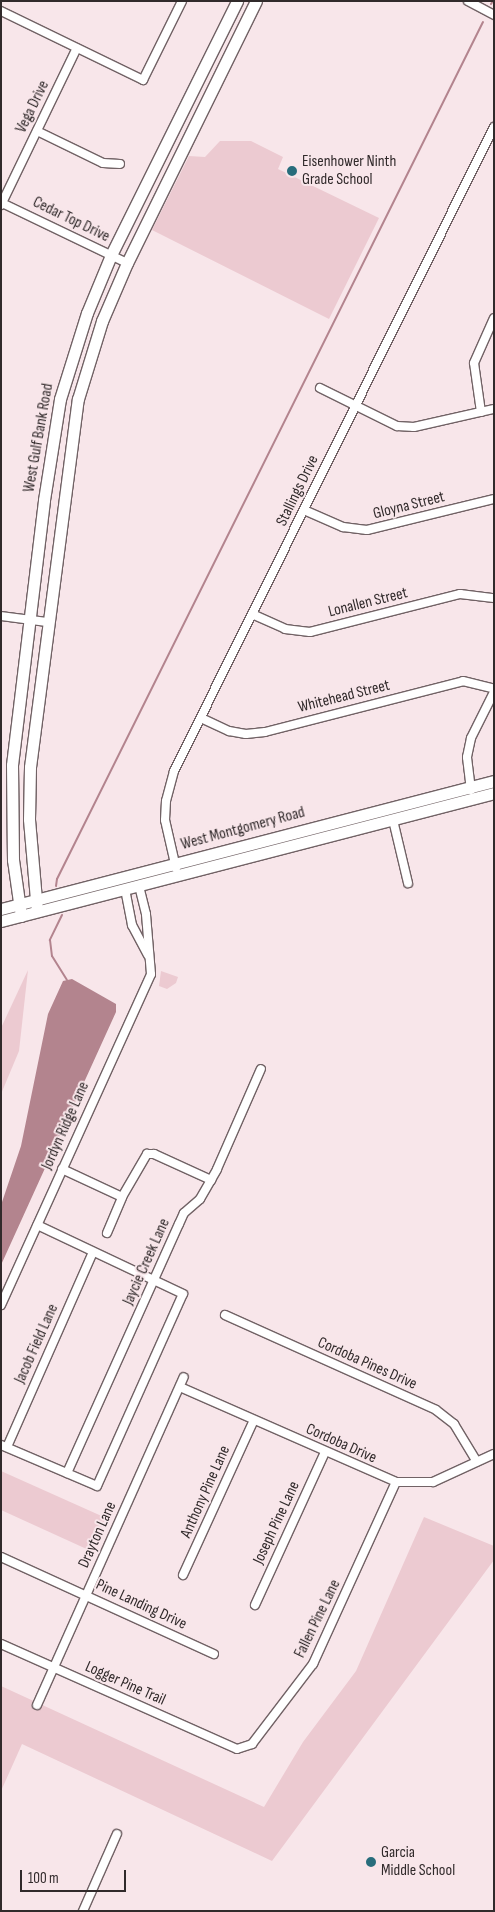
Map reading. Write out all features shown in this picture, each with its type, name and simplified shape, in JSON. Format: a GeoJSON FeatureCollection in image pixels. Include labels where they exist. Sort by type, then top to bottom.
{"type":"FeatureCollection","features":[{"type":"Feature","properties":{"kind":"main road","name":"West Gulf Bank Road"},"geometry":{"type":"LineString","coordinates":[[20,910],[10,815],[12,765],[44,500],[54,432],[66,376],[87,313],[112,255],[237,1]]}},
{"type":"Feature","properties":{"kind":"main road","name":"West Gulf Bank Road"},"geometry":{"type":"LineString","coordinates":[[37,906],[29,819],[30,767],[63,502],[83,380],[102,321],[127,263],[256,1]]}},
{"type":"Feature","properties":{"kind":"main road"},"geometry":{"type":"LineString","coordinates":[[228,20],[243,27]]}},
{"type":"Feature","properties":{"kind":"main road"},"geometry":{"type":"LineString","coordinates":[[169,138],[185,145]]}},
{"type":"Feature","properties":{"kind":"main road"},"geometry":{"type":"LineString","coordinates":[[66,376],[83,380]]}},
{"type":"Feature","properties":{"kind":"main road"},"geometry":{"type":"LineString","coordinates":[[44,500],[63,502]]}},
{"type":"Feature","properties":{"kind":"main road"},"geometry":{"type":"LineString","coordinates":[[12,765],[30,767]]}},
{"type":"Feature","properties":{"kind":"main road","name":"West Montgomery Road"},"geometry":{"type":"LineString","coordinates":[[37,906],[175,864],[494,781]]}},
{"type":"Feature","properties":{"kind":"main road","name":"West Montgomery Road"},"geometry":{"type":"LineString","coordinates":[[1,909],[20,910],[125,889],[494,793]]}},
{"type":"Feature","properties":{"kind":"main road","name":"West Montgomery Road"},"geometry":{"type":"LineString","coordinates":[[1,921],[20,910]]}},
{"type":"Feature","properties":{"kind":"street"},"geometry":{"type":"LineString","coordinates":[[1,11],[143,80],[182,1]]}},
{"type":"Feature","properties":{"kind":"street"},"geometry":{"type":"LineString","coordinates":[[468,1],[494,15]]}},
{"type":"Feature","properties":{"kind":"street","name":"Vega Drive"},"geometry":{"type":"LineString","coordinates":[[2,204],[77,48]]}},
{"type":"Feature","properties":{"kind":"street","name":"Stallings Drive"},"geometry":{"type":"LineString","coordinates":[[178,875],[165,820],[166,801],[174,771],[494,127]]}},
{"type":"Feature","properties":{"kind":"street"},"geometry":{"type":"LineString","coordinates":[[37,131],[102,162],[120,164]]}},
{"type":"Feature","properties":{"kind":"street","name":"Cedar Top Drive"},"geometry":{"type":"LineString","coordinates":[[2,204],[127,263]]}},
{"type":"Feature","properties":{"kind":"street"},"geometry":{"type":"LineString","coordinates":[[481,412],[474,363],[494,318]]}},
{"type":"Feature","properties":{"kind":"street"},"geometry":{"type":"LineString","coordinates":[[320,388],[355,407],[397,426],[406,426],[494,409]]}},
{"type":"Feature","properties":{"kind":"street","name":"Gloyna Street"},"geometry":{"type":"LineString","coordinates":[[304,510],[343,528],[368,530],[494,499]]}},
{"type":"Feature","properties":{"kind":"street","name":"Lonallen Street"},"geometry":{"type":"LineString","coordinates":[[252,614],[285,630],[310,632],[460,594],[494,598]]}},
{"type":"Feature","properties":{"kind":"street"},"geometry":{"type":"LineString","coordinates":[[1,616],[47,622]]}},
{"type":"Feature","properties":{"kind":"street","name":"Whitehead Street"},"geometry":{"type":"LineString","coordinates":[[201,718],[230,731],[246,734],[265,732],[463,681],[494,690]]}},
{"type":"Feature","properties":{"kind":"street"},"geometry":{"type":"LineString","coordinates":[[473,799],[467,757],[470,738],[494,690]]}},
{"type":"Feature","properties":{"kind":"street"},"geometry":{"type":"LineString","coordinates":[[393,820],[408,883]]}},
{"type":"Feature","properties":{"kind":"street","name":"Jordyn Ridge Lane"},"geometry":{"type":"LineString","coordinates":[[1,1305],[150,974],[146,914],[139,885]]}},
{"type":"Feature","properties":{"kind":"street"},"geometry":{"type":"LineString","coordinates":[[125,889],[132,926],[150,958]]}},
{"type":"Feature","properties":{"kind":"street","name":"Jaycie Creek Lane"},"geometry":{"type":"LineString","coordinates":[[67,1473],[184,1214],[200,1199],[211,1180],[261,1069]]}},
{"type":"Feature","properties":{"kind":"street"},"geometry":{"type":"LineString","coordinates":[[107,1233],[122,1197],[147,1154],[154,1154],[211,1180]]}},
{"type":"Feature","properties":{"kind":"street"},"geometry":{"type":"LineString","coordinates":[[62,1169],[122,1197]]}},
{"type":"Feature","properties":{"kind":"street"},"geometry":{"type":"LineString","coordinates":[[4,1446],[97,1486],[183,1294],[37,1225]]}},
{"type":"Feature","properties":{"kind":"street","name":"Jacob Field Lane"},"geometry":{"type":"LineString","coordinates":[[4,1446],[93,1252]]}},
{"type":"Feature","properties":{"kind":"street","name":"Cordoba Pines Drive"},"geometry":{"type":"LineString","coordinates":[[225,1315],[436,1410],[454,1424],[477,1462]]}},
{"type":"Feature","properties":{"kind":"street","name":"Drayton Lane"},"geometry":{"type":"LineString","coordinates":[[37,1705],[184,1377]]}},
{"type":"Feature","properties":{"kind":"street","name":"Cordoba Drive"},"geometry":{"type":"LineString","coordinates":[[180,1387],[396,1482],[433,1482],[494,1454]]}},
{"type":"Feature","properties":{"kind":"street","name":"Anthony Pine Lane"},"geometry":{"type":"LineString","coordinates":[[184,1575],[254,1420]]}},
{"type":"Feature","properties":{"kind":"street","name":"Joseph Pine Lane"},"geometry":{"type":"LineString","coordinates":[[255,1605],[325,1452]]}},
{"type":"Feature","properties":{"kind":"street","name":"Fallen Pine Lane"},"geometry":{"type":"LineString","coordinates":[[237,1749],[252,1744],[313,1664],[396,1482]]}},
{"type":"Feature","properties":{"kind":"street","name":"Pine Landing Drive"},"geometry":{"type":"LineString","coordinates":[[1,1557],[86,1594],[214,1654]]}},
{"type":"Feature","properties":{"kind":"street","name":"Logger Pine Trail"},"geometry":{"type":"LineString","coordinates":[[1,1644],[237,1749]]}},
{"type":"Feature","properties":{"kind":"street"},"geometry":{"type":"LineString","coordinates":[[83,1911],[117,1834]]}},
{"type":"Feature","properties":{"kind":"shaded area"},"geometry":{"type":"Polygon","coordinates":[[[220,141],[251,141],[283,157],[278,169],[379,218],[329,319],[152,230],[189,156],[205,157],[220,141]]]}},
{"type":"Feature","properties":{"kind":"shaded area"},"geometry":{"type":"Polygon","coordinates":[[[28,970],[19,1051],[1,1094],[1,1028],[28,970]]]}},
{"type":"Feature","properties":{"kind":"shaded area"},"geometry":{"type":"Polygon","coordinates":[[[161,971],[178,977],[176,983],[167,989],[159,986],[161,971]]]}},
{"type":"Feature","properties":{"kind":"shaded area"},"geometry":{"type":"Polygon","coordinates":[[[72,979],[116,1004],[116,1012],[1,1265],[1,1205],[21,1146],[48,1014],[63,981],[72,979]]]}},
{"type":"Feature","properties":{"kind":"shaded area"},"geometry":{"type":"Polygon","coordinates":[[[1,1471],[106,1518],[91,1551],[1,1510],[1,1471]]]}},
{"type":"Feature","properties":{"kind":"shaded area"},"geometry":{"type":"Polygon","coordinates":[[[424,1517],[494,1546],[494,1560],[272,1861],[22,1744],[1,1791],[1,1686],[264,1807],[303,1742],[356,1671],[424,1517]]]}},
{"type":"Feature","properties":{"kind":"waterway"},"geometry":{"type":"LineString","coordinates":[[56,886],[57,879],[483,22]]}},
{"type":"Feature","properties":{"kind":"waterway"},"geometry":{"type":"LineString","coordinates":[[62,915],[50,940],[52,956],[67,980]]}},
{"type":"Feature","properties":{"kind":"place","name":"Eisenhower Ninth Grade School"},"geometry":{"type":"Point","coordinates":[292,171]}},
{"type":"Feature","properties":{"kind":"place","name":"Garcia Middle School"},"geometry":{"type":"Point","coordinates":[371,1862]}}]}
